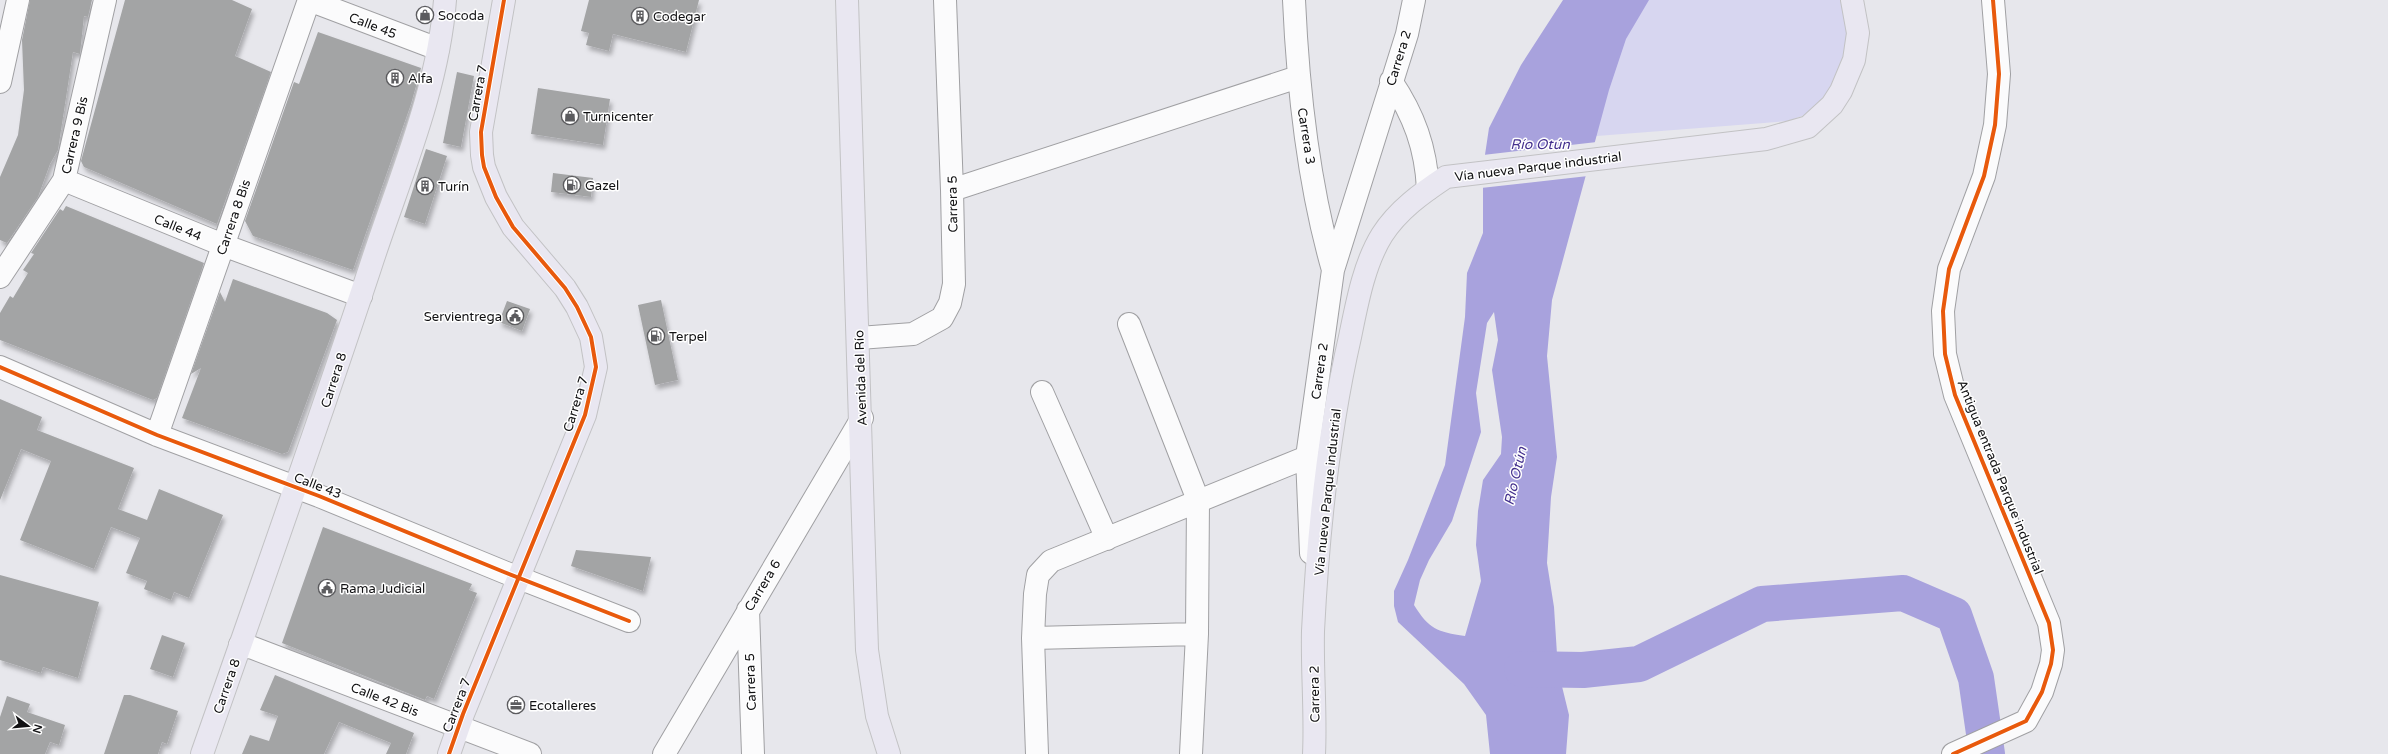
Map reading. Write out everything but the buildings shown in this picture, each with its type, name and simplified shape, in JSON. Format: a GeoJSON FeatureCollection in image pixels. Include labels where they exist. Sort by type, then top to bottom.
{"type":"FeatureCollection","features":[{"type":"Feature","properties":{"kind":"main road","name":"Carrera 8"},"geometry":{"type":"LineString","coordinates":[[202,754],[247,646],[297,487],[422,113],[438,49],[444,0]]}},
{"type":"Feature","properties":{"kind":"main road","name":"Carrera 7"},"geometry":{"type":"LineString","coordinates":[[449,754],[458,726],[585,415],[596,367],[591,337],[577,307],[565,288],[512,226],[496,197],[484,168],[481,132],[504,0]]}},
{"type":"Feature","properties":{"kind":"main road","name":"Avenida del Río"},"geometry":{"type":"LineString","coordinates":[[847,0],[862,418],[867,650],[878,716],[889,754]]}},
{"type":"Feature","properties":{"kind":"main road","name":"Vía nueva Parque industrial"},"geometry":{"type":"LineString","coordinates":[[1313,631],[1328,455],[1338,392],[1354,317],[1371,256],[1382,235],[1396,216],[1428,189],[1446,177],[1766,139],[1808,127],[1832,105],[1850,74],[1858,33],[1852,0]]}},
{"type":"Feature","properties":{"kind":"main road","name":"Carrera 2"},"geometry":{"type":"LineString","coordinates":[[1313,631],[1314,754]]}},
{"type":"Feature","properties":{"kind":"street"},"geometry":{"type":"LineString","coordinates":[[0,82],[18,0]]}},
{"type":"Feature","properties":{"kind":"street","name":"Carrera 9 Bis"},"geometry":{"type":"LineString","coordinates":[[0,277],[64,180],[105,0]]}},
{"type":"Feature","properties":{"kind":"street","name":"Calle 45"},"geometry":{"type":"LineString","coordinates":[[309,0],[438,49]]}},
{"type":"Feature","properties":{"kind":"street","name":"Carrera 8 Bis"},"geometry":{"type":"LineString","coordinates":[[157,435],[309,0]]}},
{"type":"Feature","properties":{"kind":"street","name":"Carrera 5"},"geometry":{"type":"LineString","coordinates":[[859,338],[913,334],[942,318],[950,303],[954,284],[945,0]]}},
{"type":"Feature","properties":{"kind":"street","name":"Carrera 3"},"geometry":{"type":"LineString","coordinates":[[1294,0],[1298,77],[1324,239],[1333,270]]}},
{"type":"Feature","properties":{"kind":"street","name":"Carrera 2"},"geometry":{"type":"LineString","coordinates":[[1313,631],[1307,457],[1333,270],[1391,81],[1407,34],[1414,0]]}},
{"type":"Feature","properties":{"kind":"street","name":"Antigua entrada Parque industrial"},"geometry":{"type":"LineString","coordinates":[[1954,754],[2026,721],[2042,692],[2051,664],[2053,650],[2049,623],[1955,395],[1945,354],[1943,311],[1949,268],[1984,176],[1995,125],[2000,74],[1993,0]]}},
{"type":"Feature","properties":{"kind":"street"},"geometry":{"type":"LineString","coordinates":[[952,190],[1298,77]]}},
{"type":"Feature","properties":{"kind":"street"},"geometry":{"type":"LineString","coordinates":[[1391,81],[1405,102],[1416,124],[1423,148],[1428,189]]}},
{"type":"Feature","properties":{"kind":"street","name":"Calle 44"},"geometry":{"type":"LineString","coordinates":[[64,180],[223,246],[361,296]]}},
{"type":"Feature","properties":{"kind":"street"},"geometry":{"type":"LineString","coordinates":[[1129,324],[1198,500],[1198,634],[1191,754]]}},
{"type":"Feature","properties":{"kind":"street","name":"Calle 43"},"geometry":{"type":"LineString","coordinates":[[0,367],[157,435],[297,487],[629,621]]}},
{"type":"Feature","properties":{"kind":"street"},"geometry":{"type":"LineString","coordinates":[[1042,392],[1107,539]]}},
{"type":"Feature","properties":{"kind":"street","name":"Carrera 6"},"geometry":{"type":"LineString","coordinates":[[664,754],[862,418]]}},
{"type":"Feature","properties":{"kind":"street"},"geometry":{"type":"LineString","coordinates":[[1037,754],[1033,638],[1038,575],[1051,561],[1307,457]]}},
{"type":"Feature","properties":{"kind":"street","name":"Carrera 5"},"geometry":{"type":"LineString","coordinates":[[748,610],[753,754]]}},
{"type":"Feature","properties":{"kind":"street"},"geometry":{"type":"LineString","coordinates":[[1033,638],[1198,634]]}},
{"type":"Feature","properties":{"kind":"street","name":"Calle 42 Bis"},"geometry":{"type":"LineString","coordinates":[[247,646],[530,754]]}},
{"type":"Feature","properties":{"kind":"shaded area"},"geometry":{"type":"Polygon","coordinates":[[[1636,0],[1852,0],[1858,33],[1832,105],[1788,121],[1558,139],[1636,0]]]}},
{"type":"Feature","properties":{"kind":"water","name":"Río Otún"},"geometry":{"type":"Polygon","coordinates":[[[1563,0],[1649,0],[1626,39],[1609,90],[1552,300],[1547,356],[1557,457],[1551,497],[1547,563],[1554,607],[1558,670],[1569,715],[1566,754],[1490,754],[1486,715],[1464,684],[1398,622],[1394,606],[1394,591],[1408,560],[1445,465],[1465,317],[1467,273],[1483,233],[1483,168],[1489,128],[1521,65],[1563,0]],[[1494,312],[1487,323],[1476,393],[1481,432],[1452,521],[1429,560],[1420,580],[1414,605],[1424,619],[1435,628],[1447,633],[1465,636],[1481,581],[1476,545],[1478,511],[1483,480],[1501,454],[1502,437],[1492,370],[1498,340],[1494,312]]]}},
{"type":"Feature","properties":{"kind":"pier"},"geometry":{"type":"Polygon","coordinates":[[[1597,142],[1588,176],[1481,188],[1483,155],[1597,142]]]}},
{"type":"Feature","properties":{"kind":"waterway"},"geometry":{"type":"LineString","coordinates":[[1522,669],[1583,670],[1639,664],[1762,604],[1903,593],[1954,615],[1976,678],[1987,754]]}},
{"type":"Feature","properties":{"kind":"cycle path"},"geometry":{"type":"LineString","coordinates":[[449,754],[463,714],[585,415],[596,367],[591,337],[577,307],[565,288],[513,227],[496,197],[484,167],[481,132],[504,0]]}},
{"type":"Feature","properties":{"kind":"cycle path"},"geometry":{"type":"LineString","coordinates":[[1953,754],[2026,721],[2042,692],[2051,664],[2053,650],[2049,623],[1955,395],[1945,354],[1943,311],[1949,269],[1984,176],[1995,125],[1999,74],[1993,0]]}},
{"type":"Feature","properties":{"kind":"cycle path"},"geometry":{"type":"LineString","coordinates":[[0,367],[157,435],[319,496],[504,572],[629,621]]}},
{"type":"Feature","properties":{"kind":"place","name":"Socoda"},"geometry":{"type":"Point","coordinates":[425,15]}},
{"type":"Feature","properties":{"kind":"place","name":"Codegar"},"geometry":{"type":"Point","coordinates":[640,16]}},
{"type":"Feature","properties":{"kind":"place","name":"Alfa"},"geometry":{"type":"Point","coordinates":[395,78]}},
{"type":"Feature","properties":{"kind":"place","name":"Turnicenter"},"geometry":{"type":"Point","coordinates":[570,116]}},
{"type":"Feature","properties":{"kind":"place","name":"Gazel"},"geometry":{"type":"Point","coordinates":[572,185]}},
{"type":"Feature","properties":{"kind":"place","name":"Turín"},"geometry":{"type":"Point","coordinates":[425,186]}},
{"type":"Feature","properties":{"kind":"place","name":"Servientrega"},"geometry":{"type":"Point","coordinates":[515,316]}},
{"type":"Feature","properties":{"kind":"place","name":"Terpel"},"geometry":{"type":"Point","coordinates":[656,336]}},
{"type":"Feature","properties":{"kind":"place","name":"Rama Judicial"},"geometry":{"type":"Point","coordinates":[327,588]}},
{"type":"Feature","properties":{"kind":"place","name":"Ecotalleres"},"geometry":{"type":"Point","coordinates":[516,705]}}]}
